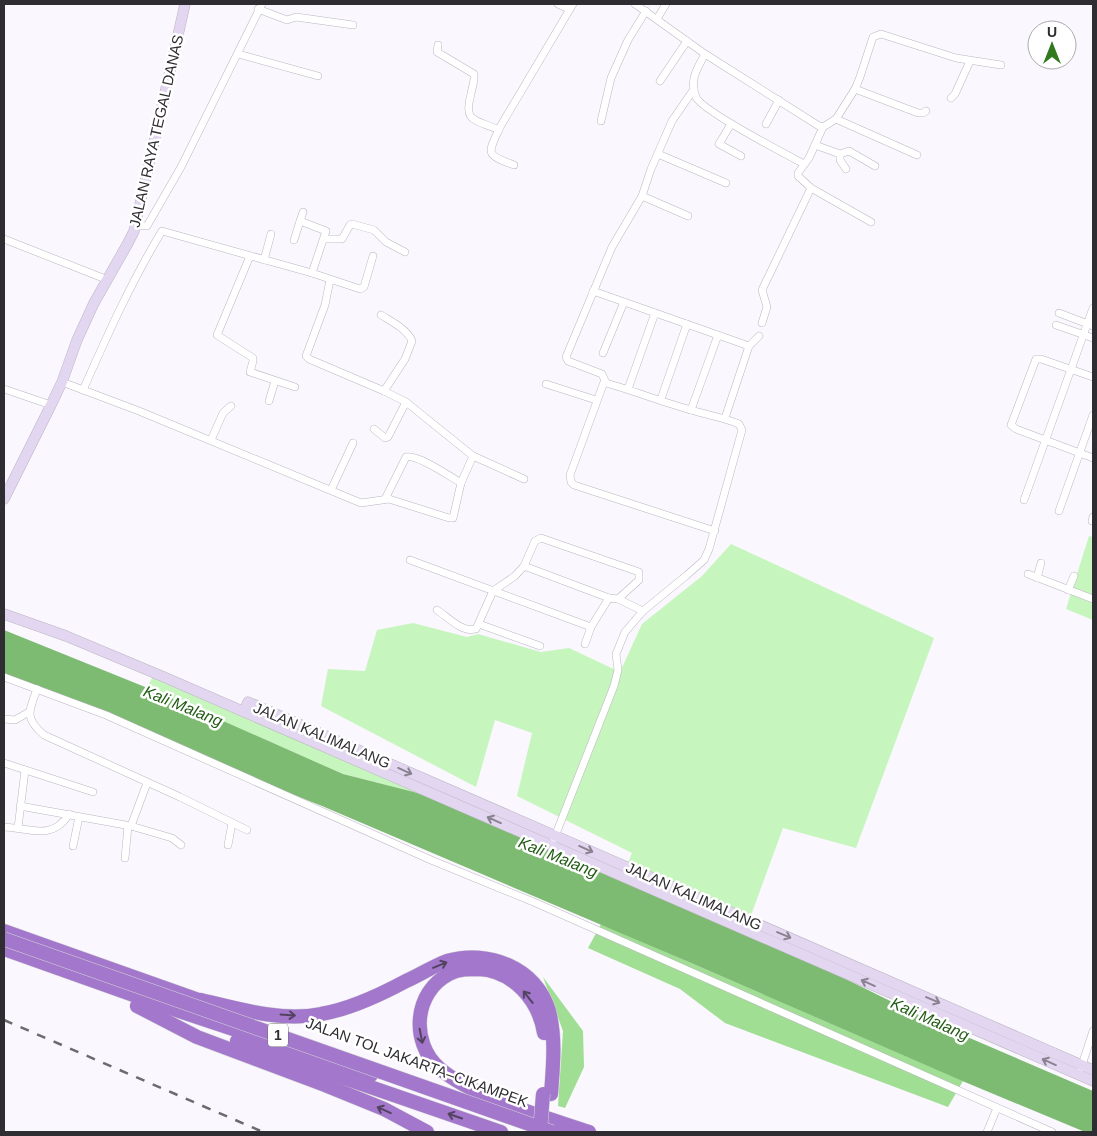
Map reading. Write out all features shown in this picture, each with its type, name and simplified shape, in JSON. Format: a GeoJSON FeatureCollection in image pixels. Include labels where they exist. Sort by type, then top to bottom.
{"type":"FeatureCollection","features":[{"type":"Feature","properties":{"kind":"highway","name":"JALAN TOL JAKARTA–CIKAMPEK"},"geometry":{"type":"LineString","coordinates":[[4,931],[566,1132]]}},
{"type":"Feature","properties":{"kind":"highway","name":"1"},"geometry":{"type":"LineString","coordinates":[[4,939],[550,1132]]}},
{"type":"Feature","properties":{"kind":"highway","name":"1"},"geometry":{"type":"LineString","coordinates":[[4,949],[532,1132]]}},
{"type":"Feature","properties":{"kind":"highway","name":"1"},"geometry":{"type":"LineString","coordinates":[[4,958],[501,1132]]}},
{"type":"Feature","properties":{"kind":"highway"},"geometry":{"type":"LineString","coordinates":[[188,997],[265,1013],[313,1016],[361,1002],[448,961],[477,958],[501,962],[519,971],[534,985],[545,1000],[548,1009],[553,1042],[540,1132]]}},
{"type":"Feature","properties":{"kind":"highway"},"geometry":{"type":"LineString","coordinates":[[550,1132],[547,1094],[545,1065],[544,1032],[538,1011],[525,991],[510,979],[483,969],[456,971],[441,980],[428,995],[420,1016],[419,1028],[422,1045],[434,1063],[457,1080],[504,1103],[589,1132]]}},
{"type":"Feature","properties":{"kind":"highway"},"geometry":{"type":"LineString","coordinates":[[137,1006],[197,1037],[325,1085],[396,1115],[427,1132]]}},
{"type":"Feature","properties":{"kind":"main road","name":"JALAN RAYA TEGAL DANAS"},"geometry":{"type":"LineString","coordinates":[[4,499],[62,382],[77,340],[94,303],[136,225],[185,4]]}},
{"type":"Feature","properties":{"kind":"main road","name":"JALAN KALIMALANG"},"geometry":{"type":"LineString","coordinates":[[4,614],[66,636],[246,707],[1080,1070],[1093,1081]]}},
{"type":"Feature","properties":{"kind":"main road","name":"JALAN KALIMALANG"},"geometry":{"type":"LineString","coordinates":[[1080,1070],[1093,1070]]}},
{"type":"Feature","properties":{"kind":"street"},"geometry":{"type":"LineString","coordinates":[[514,165],[492,156],[491,147],[498,130],[571,7],[558,4]]}},
{"type":"Feature","properties":{"kind":"street"},"geometry":{"type":"LineString","coordinates":[[635,4],[705,54],[823,127]]}},
{"type":"Feature","properties":{"kind":"street"},"geometry":{"type":"LineString","coordinates":[[657,19],[666,4]]}},
{"type":"Feature","properties":{"kind":"street"},"geometry":{"type":"LineString","coordinates":[[136,225],[147,226],[181,167],[242,56],[261,8],[287,20],[296,17],[353,25]]}},
{"type":"Feature","properties":{"kind":"street"},"geometry":{"type":"LineString","coordinates":[[601,121],[611,78],[628,40],[646,12]]}},
{"type":"Feature","properties":{"kind":"street"},"geometry":{"type":"LineString","coordinates":[[871,222],[811,188],[798,176],[798,173],[809,158],[823,127],[836,120],[855,89],[873,38],[878,34],[942,55],[1001,65]]}},
{"type":"Feature","properties":{"kind":"street"},"geometry":{"type":"LineString","coordinates":[[660,81],[687,41]]}},
{"type":"Feature","properties":{"kind":"street"},"geometry":{"type":"LineString","coordinates":[[438,45],[437,52],[474,74],[467,110],[471,117],[498,130]]}},
{"type":"Feature","properties":{"kind":"street"},"geometry":{"type":"LineString","coordinates":[[705,54],[694,77],[694,89],[698,102],[731,124],[804,164]]}},
{"type":"Feature","properties":{"kind":"street"},"geometry":{"type":"LineString","coordinates":[[242,56],[318,76]]}},
{"type":"Feature","properties":{"kind":"street"},"geometry":{"type":"LineString","coordinates":[[951,98],[955,94],[970,61]]}},
{"type":"Feature","properties":{"kind":"street"},"geometry":{"type":"LineString","coordinates":[[694,89],[672,121],[642,196],[612,247],[566,357],[568,361],[602,374],[604,382],[570,475],[571,482],[574,485],[715,530]]}},
{"type":"Feature","properties":{"kind":"street"},"geometry":{"type":"LineString","coordinates":[[855,89],[918,113],[923,114],[926,111]]}},
{"type":"Feature","properties":{"kind":"street"},"geometry":{"type":"LineString","coordinates":[[766,124],[779,100]]}},
{"type":"Feature","properties":{"kind":"street"},"geometry":{"type":"LineString","coordinates":[[836,120],[917,155]]}},
{"type":"Feature","properties":{"kind":"street"},"geometry":{"type":"LineString","coordinates":[[731,124],[719,144],[741,156]]}},
{"type":"Feature","properties":{"kind":"street"},"geometry":{"type":"LineString","coordinates":[[815,145],[840,154],[849,151],[874,166]]}},
{"type":"Feature","properties":{"kind":"street"},"geometry":{"type":"LineString","coordinates":[[658,154],[726,183]]}},
{"type":"Feature","properties":{"kind":"street"},"geometry":{"type":"LineString","coordinates":[[840,154],[840,160],[846,169]]}},
{"type":"Feature","properties":{"kind":"street"},"geometry":{"type":"LineString","coordinates":[[762,323],[766,307],[762,290],[811,188]]}},
{"type":"Feature","properties":{"kind":"street"},"geometry":{"type":"LineString","coordinates":[[642,196],[688,216]]}},
{"type":"Feature","properties":{"kind":"street"},"geometry":{"type":"LineString","coordinates":[[294,240],[303,212]]}},
{"type":"Feature","properties":{"kind":"street"},"geometry":{"type":"LineString","coordinates":[[300,222],[325,230],[326,232],[312,273]]}},
{"type":"Feature","properties":{"kind":"street"},"geometry":{"type":"LineString","coordinates":[[324,239],[342,239],[352,224],[374,230],[386,242],[405,252]]}},
{"type":"Feature","properties":{"kind":"street"},"geometry":{"type":"LineString","coordinates":[[84,390],[114,321],[146,258],[162,232],[312,273],[362,289],[373,256]]}},
{"type":"Feature","properties":{"kind":"street"},"geometry":{"type":"LineString","coordinates":[[264,260],[272,234]]}},
{"type":"Feature","properties":{"kind":"street"},"geometry":{"type":"LineString","coordinates":[[4,239],[108,280]]}},
{"type":"Feature","properties":{"kind":"street"},"geometry":{"type":"LineString","coordinates":[[250,256],[217,335],[252,358],[250,372],[295,387]]}},
{"type":"Feature","properties":{"kind":"street"},"geometry":{"type":"LineString","coordinates":[[330,280],[325,305],[306,356],[406,402],[473,456],[524,479]]}},
{"type":"Feature","properties":{"kind":"street"},"geometry":{"type":"LineString","coordinates":[[594,292],[749,346]]}},
{"type":"Feature","properties":{"kind":"street"},"geometry":{"type":"LineString","coordinates":[[603,353],[624,302]]}},
{"type":"Feature","properties":{"kind":"street"},"geometry":{"type":"LineString","coordinates":[[1024,500],[1084,335],[1090,325],[1093,308]]}},
{"type":"Feature","properties":{"kind":"street"},"geometry":{"type":"LineString","coordinates":[[628,389],[655,313]]}},
{"type":"Feature","properties":{"kind":"street"},"geometry":{"type":"LineString","coordinates":[[1059,313],[1090,325]]}},
{"type":"Feature","properties":{"kind":"street"},"geometry":{"type":"LineString","coordinates":[[381,315],[401,327],[412,342],[405,360],[384,391]]}},
{"type":"Feature","properties":{"kind":"street"},"geometry":{"type":"LineString","coordinates":[[661,399],[687,324]]}},
{"type":"Feature","properties":{"kind":"street"},"geometry":{"type":"LineString","coordinates":[[1056,325],[1093,338]]}},
{"type":"Feature","properties":{"kind":"street"},"geometry":{"type":"LineString","coordinates":[[691,410],[718,335]]}},
{"type":"Feature","properties":{"kind":"street"},"geometry":{"type":"LineString","coordinates":[[725,418],[749,346],[759,336]]}},
{"type":"Feature","properties":{"kind":"street"},"geometry":{"type":"LineString","coordinates":[[1093,377],[1041,359],[1036,360],[1012,425],[1016,429],[1093,458]]}},
{"type":"Feature","properties":{"kind":"street"},"geometry":{"type":"LineString","coordinates":[[269,402],[275,381]]}},
{"type":"Feature","properties":{"kind":"street"},"geometry":{"type":"LineString","coordinates":[[62,382],[211,440],[361,503],[394,500],[453,518],[461,483],[473,456]]}},
{"type":"Feature","properties":{"kind":"street"},"geometry":{"type":"LineString","coordinates":[[553,840],[614,686],[618,673],[616,654],[618,646],[625,632],[643,611],[704,560],[710,549],[742,430],[739,424],[725,418],[691,410],[604,382]]}},
{"type":"Feature","properties":{"kind":"street"},"geometry":{"type":"LineString","coordinates":[[546,384],[596,400]]}},
{"type":"Feature","properties":{"kind":"street"},"geometry":{"type":"LineString","coordinates":[[4,389],[51,405]]}},
{"type":"Feature","properties":{"kind":"street"},"geometry":{"type":"LineString","coordinates":[[374,429],[385,438],[388,437],[406,402]]}},
{"type":"Feature","properties":{"kind":"street"},"geometry":{"type":"LineString","coordinates":[[211,440],[223,414],[231,406]]}},
{"type":"Feature","properties":{"kind":"street"},"geometry":{"type":"LineString","coordinates":[[1059,511],[1093,415]]}},
{"type":"Feature","properties":{"kind":"street"},"geometry":{"type":"LineString","coordinates":[[331,490],[353,443]]}},
{"type":"Feature","properties":{"kind":"street"},"geometry":{"type":"LineString","coordinates":[[385,500],[407,456],[412,456],[434,466],[461,483]]}},
{"type":"Feature","properties":{"kind":"street"},"geometry":{"type":"LineString","coordinates":[[437,610],[468,630],[476,629],[493,591],[515,576],[524,566],[535,540],[541,538],[639,572],[639,580],[618,599]]}},
{"type":"Feature","properties":{"kind":"street"},"geometry":{"type":"LineString","coordinates":[[410,560],[591,626]]}},
{"type":"Feature","properties":{"kind":"street"},"geometry":{"type":"LineString","coordinates":[[1037,578],[1041,563]]}},
{"type":"Feature","properties":{"kind":"street"},"geometry":{"type":"LineString","coordinates":[[524,566],[610,598],[618,599],[643,611]]}},
{"type":"Feature","properties":{"kind":"street"},"geometry":{"type":"LineString","coordinates":[[1028,574],[1093,599]]}},
{"type":"Feature","properties":{"kind":"street"},"geometry":{"type":"LineString","coordinates":[[1068,590],[1074,576]]}},
{"type":"Feature","properties":{"kind":"street"},"geometry":{"type":"LineString","coordinates":[[585,644],[591,626],[610,598]]}},
{"type":"Feature","properties":{"kind":"street"},"geometry":{"type":"LineString","coordinates":[[479,624],[540,646]]}},
{"type":"Feature","properties":{"kind":"street"},"geometry":{"type":"LineString","coordinates":[[4,677],[106,715],[431,860],[505,890],[1052,1132]]}},
{"type":"Feature","properties":{"kind":"street"},"geometry":{"type":"LineString","coordinates":[[37,689],[29,712],[34,725],[44,735],[247,830]]}},
{"type":"Feature","properties":{"kind":"street"},"geometry":{"type":"LineString","coordinates":[[4,719],[15,720],[29,712]]}},
{"type":"Feature","properties":{"kind":"street"},"geometry":{"type":"LineString","coordinates":[[4,763],[94,792]]}},
{"type":"Feature","properties":{"kind":"street"},"geometry":{"type":"LineString","coordinates":[[18,828],[25,770]]}},
{"type":"Feature","properties":{"kind":"street"},"geometry":{"type":"LineString","coordinates":[[125,858],[129,826],[147,782]]}},
{"type":"Feature","properties":{"kind":"street"},"geometry":{"type":"LineString","coordinates":[[20,806],[129,826],[172,838],[181,845]]}},
{"type":"Feature","properties":{"kind":"street"},"geometry":{"type":"LineString","coordinates":[[4,827],[40,832],[50,830],[64,823],[69,814]]}},
{"type":"Feature","properties":{"kind":"street"},"geometry":{"type":"LineString","coordinates":[[73,846],[79,817]]}},
{"type":"Feature","properties":{"kind":"street"},"geometry":{"type":"LineString","coordinates":[[228,845],[232,823]]}},
{"type":"Feature","properties":{"kind":"street"},"geometry":{"type":"LineString","coordinates":[[1080,1070],[1093,1031]]}},
{"type":"Feature","properties":{"kind":"street"},"geometry":{"type":"LineString","coordinates":[[987,1132],[997,1108]]}},
{"type":"Feature","properties":{"kind":"shaded area"},"geometry":{"type":"Polygon","coordinates":[[[1089,536],[1093,537],[1093,620],[1066,609],[1089,536]]]}},
{"type":"Feature","properties":{"kind":"shaded area"},"geometry":{"type":"Polygon","coordinates":[[[731,544],[934,638],[856,848],[783,828],[746,929],[623,876],[632,853],[517,796],[532,733],[495,720],[476,787],[321,706],[328,669],[365,671],[377,630],[413,623],[467,637],[478,634],[541,652],[569,648],[620,672],[642,624],[702,576],[731,544]]]}},
{"type":"Feature","properties":{"kind":"shaded area"},"geometry":{"type":"Polygon","coordinates":[[[155,673],[455,806],[414,792],[343,774],[147,687],[155,673]]]}},
{"type":"Feature","properties":{"kind":"shaded area"},"geometry":{"type":"Polygon","coordinates":[[[601,924],[963,1081],[948,1107],[725,1023],[680,989],[588,948],[601,924]]]}},
{"type":"Feature","properties":{"kind":"shaded area"},"geometry":{"type":"Polygon","coordinates":[[[543,977],[583,1031],[584,1067],[565,1108],[558,1106],[563,1031],[543,977]]]}},
{"type":"Feature","properties":{"kind":"water","name":"Kali Malang"},"geometry":{"type":"Polygon","coordinates":[[[4,630],[160,693],[343,774],[414,792],[455,806],[746,930],[937,1024],[1093,1091],[1093,1132],[1085,1132],[960,1080],[322,806],[185,752],[104,714],[4,677],[4,630]]]}},
{"type":"Feature","properties":{"kind":"railway"},"geometry":{"type":"LineString","coordinates":[[4,1020],[263,1132]]}}]}
